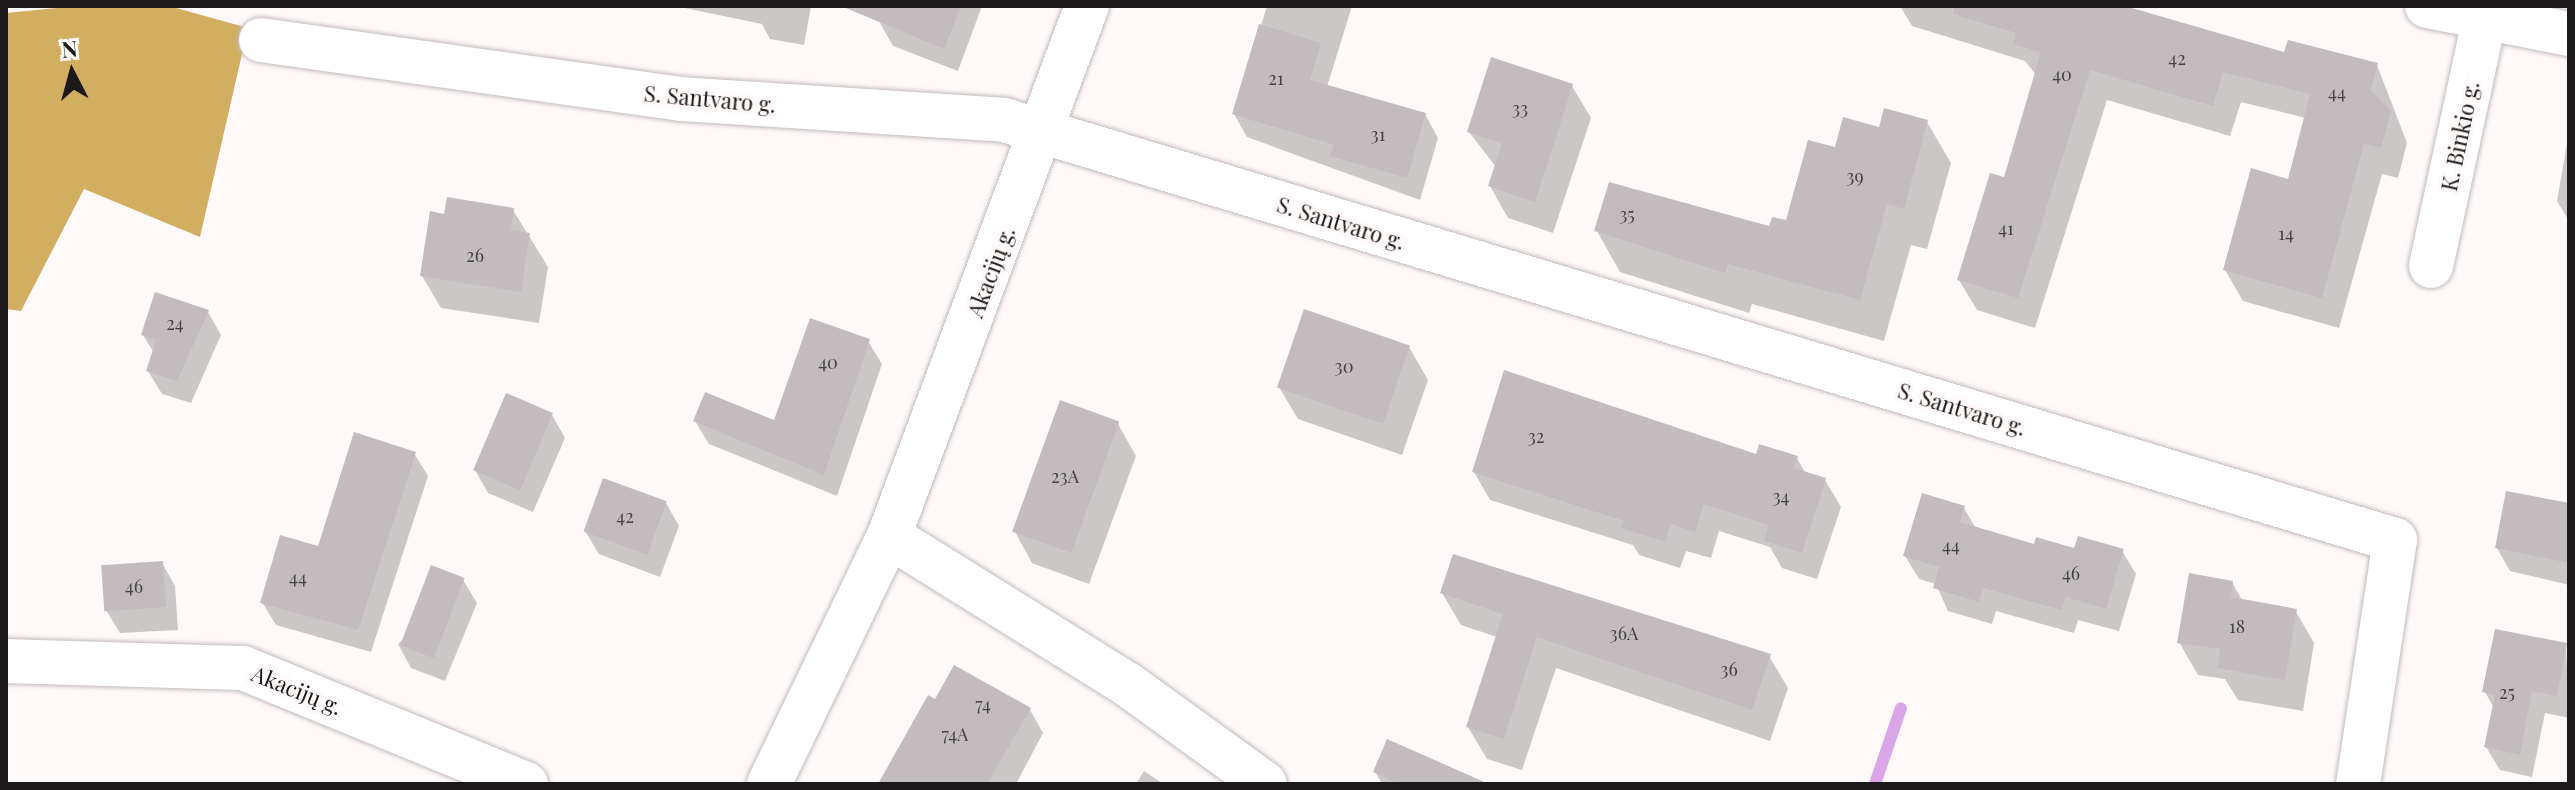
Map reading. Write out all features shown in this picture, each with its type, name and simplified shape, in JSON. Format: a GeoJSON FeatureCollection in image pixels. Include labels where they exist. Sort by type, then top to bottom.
{"type":"FeatureCollection","features":[{"type":"Feature","properties":{"kind":"street","name":"Akacijų g."},"geometry":{"type":"LineString","coordinates":[[769,784],[889,536],[1043,133],[1087,6]]}},
{"type":"Feature","properties":{"kind":"street"},"geometry":{"type":"LineString","coordinates":[[2427,6],[2486,13],[2569,34]]}},
{"type":"Feature","properties":{"kind":"street","name":"K. Binkio g."},"geometry":{"type":"LineString","coordinates":[[2431,266],[2486,13]]}},
{"type":"Feature","properties":{"kind":"street","name":"S. Santvaro g."},"geometry":{"type":"LineString","coordinates":[[261,40],[681,99],[1004,120],[2395,540],[2358,784]]}},
{"type":"Feature","properties":{"kind":"street"},"geometry":{"type":"LineString","coordinates":[[889,536],[1127,684],[1265,784]]}},
{"type":"Feature","properties":{"kind":"street","name":"Akacijų g."},"geometry":{"type":"LineString","coordinates":[[6,661],[243,668],[526,784]]}},
{"type":"Feature","properties":{"kind":"shaded area"},"geometry":{"type":"Polygon","coordinates":[[[77,6],[169,6],[248,28],[200,237],[84,189],[21,311],[6,309],[6,13],[77,6]]]}},
{"type":"Feature","properties":{"kind":"building"},"geometry":{"type":"Polygon","coordinates":[[[841,6],[961,6],[944,49],[841,6]]]}},
{"type":"Feature","properties":{"kind":"building"},"geometry":{"type":"Polygon","coordinates":[[[1955,6],[2125,6],[2284,52],[2288,40],[2378,63],[2371,90],[2391,111],[2381,148],[2364,144],[2322,298],[2223,270],[2251,168],[2288,179],[2310,94],[2223,72],[2213,106],[2090,70],[2018,298],[1957,280],[1990,173],[2004,177],[2041,52],[2013,44],[2016,33],[1953,14],[1955,6]]]}},
{"type":"Feature","properties":{"kind":"building"},"geometry":{"type":"Polygon","coordinates":[[[1259,24],[1321,43],[1310,80],[1426,113],[1407,178],[1330,156],[1334,145],[1232,114],[1259,24]]]}},
{"type":"Feature","properties":{"kind":"building"},"geometry":{"type":"Polygon","coordinates":[[[1491,57],[1573,84],[1535,202],[1488,186],[1502,143],[1467,132],[1491,57]]]}},
{"type":"Feature","properties":{"kind":"building"},"geometry":{"type":"Polygon","coordinates":[[[1884,108],[1928,120],[1904,209],[1887,204],[1860,300],[1728,264],[1725,273],[1594,231],[1609,182],[1769,226],[1772,217],[1786,220],[1808,140],[1835,147],[1843,117],[1879,127],[1884,108]]]}},
{"type":"Feature","properties":{"kind":"building"},"geometry":{"type":"Polygon","coordinates":[[[447,197],[514,208],[511,230],[530,233],[521,292],[420,276],[430,211],[444,214],[447,197]]]}},
{"type":"Feature","properties":{"kind":"building"},"geometry":{"type":"Polygon","coordinates":[[[155,292],[209,310],[177,381],[146,371],[156,340],[141,335],[155,292]]]}},
{"type":"Feature","properties":{"kind":"building"},"geometry":{"type":"Polygon","coordinates":[[[1304,309],[1410,345],[1383,424],[1277,387],[1304,309]]]}},
{"type":"Feature","properties":{"kind":"building"},"geometry":{"type":"Polygon","coordinates":[[[810,318],[870,339],[824,475],[693,421],[705,392],[774,420],[810,318]]]}},
{"type":"Feature","properties":{"kind":"building"},"geometry":{"type":"Polygon","coordinates":[[[1504,370],[1756,454],[1759,444],[1798,456],[1794,468],[1826,478],[1802,553],[1764,541],[1769,525],[1704,504],[1695,532],[1671,524],[1665,542],[1621,528],[1624,521],[1472,472],[1504,370]]]}},
{"type":"Feature","properties":{"kind":"building"},"geometry":{"type":"Polygon","coordinates":[[[506,393],[553,413],[520,490],[473,470],[506,393]]]}},
{"type":"Feature","properties":{"kind":"building"},"geometry":{"type":"Polygon","coordinates":[[[1060,400],[1119,422],[1071,553],[1012,532],[1060,400]]]}},
{"type":"Feature","properties":{"kind":"building"},"geometry":{"type":"Polygon","coordinates":[[[354,432],[416,452],[358,630],[260,603],[280,535],[318,546],[354,432]]]}},
{"type":"Feature","properties":{"kind":"building"},"geometry":{"type":"Polygon","coordinates":[[[603,478],[667,501],[647,555],[584,532],[603,478]]]}},
{"type":"Feature","properties":{"kind":"building"},"geometry":{"type":"Polygon","coordinates":[[[2506,491],[2569,503],[2569,563],[2495,548],[2506,491]]]}},
{"type":"Feature","properties":{"kind":"building"},"geometry":{"type":"Polygon","coordinates":[[[1922,493],[1965,506],[1960,522],[2034,544],[2036,537],[2074,548],[2078,536],[2124,549],[2106,609],[2066,597],[2061,610],[1983,588],[1979,602],[1933,588],[1939,567],[1903,556],[1922,493]]]}},
{"type":"Feature","properties":{"kind":"building"},"geometry":{"type":"Polygon","coordinates":[[[1453,554],[1771,654],[1752,710],[1537,637],[1504,739],[1466,727],[1503,614],[1440,593],[1453,554]]]}},
{"type":"Feature","properties":{"kind":"building"},"geometry":{"type":"Polygon","coordinates":[[[163,561],[166,607],[104,611],[101,565],[163,561]]]}},
{"type":"Feature","properties":{"kind":"building"},"geometry":{"type":"Polygon","coordinates":[[[431,565],[465,578],[434,658],[400,645],[431,565]]]}},
{"type":"Feature","properties":{"kind":"building"},"geometry":{"type":"Polygon","coordinates":[[[2189,573],[2233,581],[2231,597],[2297,609],[2285,680],[2217,668],[2220,649],[2177,643],[2189,573]]]}},
{"type":"Feature","properties":{"kind":"building"},"geometry":{"type":"Polygon","coordinates":[[[2495,629],[2567,643],[2557,696],[2532,691],[2520,755],[2484,747],[2495,695],[2482,692],[2495,629]]]}},
{"type":"Feature","properties":{"kind":"building"},"geometry":{"type":"Polygon","coordinates":[[[954,665],[1031,708],[987,784],[878,784],[928,695],[935,699],[954,665]]]}},
{"type":"Feature","properties":{"kind":"building"},"geometry":{"type":"Polygon","coordinates":[[[1387,739],[1489,784],[1399,784],[1373,772],[1387,739]]]}},
{"type":"Feature","properties":{"kind":"waterway"},"geometry":{"type":"LineString","coordinates":[[1875,784],[1901,708]]}}]}
